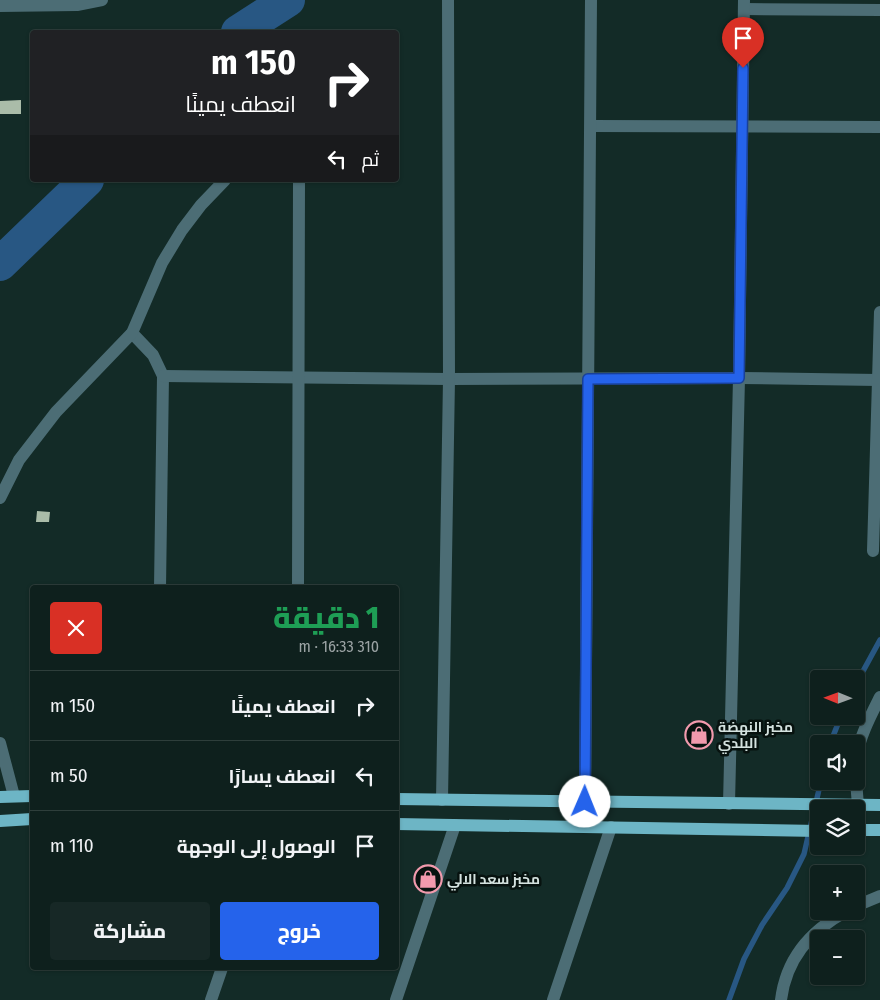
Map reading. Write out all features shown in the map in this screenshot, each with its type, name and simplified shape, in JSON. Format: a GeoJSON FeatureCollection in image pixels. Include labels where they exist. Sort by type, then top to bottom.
{"type":"FeatureCollection","features":[{"type":"Feature","properties":{"kind":"main road"},"geometry":{"type":"LineString","coordinates":[[0,797],[30,796]]}},
{"type":"Feature","properties":{"kind":"main road"},"geometry":{"type":"LineString","coordinates":[[399,799],[810,805]]}},
{"type":"Feature","properties":{"kind":"main road"},"geometry":{"type":"LineString","coordinates":[[865,805],[880,805]]}},
{"type":"Feature","properties":{"kind":"main road"},"geometry":{"type":"LineString","coordinates":[[0,821],[30,819]]}},
{"type":"Feature","properties":{"kind":"main road"},"geometry":{"type":"LineString","coordinates":[[399,824],[810,831]]}},
{"type":"Feature","properties":{"kind":"main road"},"geometry":{"type":"LineString","coordinates":[[865,830],[880,830]]}},
{"type":"Feature","properties":{"kind":"street"},"geometry":{"type":"LineString","coordinates":[[0,6],[77,5],[102,0]]}},
{"type":"Feature","properties":{"kind":"street"},"geometry":{"type":"LineString","coordinates":[[442,800],[449,379],[448,0]]}},
{"type":"Feature","properties":{"kind":"street"},"geometry":{"type":"LineString","coordinates":[[585,802],[591,0]]}},
{"type":"Feature","properties":{"kind":"street"},"geometry":{"type":"LineString","coordinates":[[728,804],[739,378],[744,4],[880,10]]}},
{"type":"Feature","properties":{"kind":"street"},"geometry":{"type":"LineString","coordinates":[[591,126],[880,127]]}},
{"type":"Feature","properties":{"kind":"street"},"geometry":{"type":"LineString","coordinates":[[0,498],[19,460],[56,412],[132,333],[167,255],[201,205],[223,182]]}},
{"type":"Feature","properties":{"kind":"street"},"geometry":{"type":"LineString","coordinates":[[298,182],[298,585]]}},
{"type":"Feature","properties":{"kind":"street"},"geometry":{"type":"LineString","coordinates":[[873,551],[880,312]]}},
{"type":"Feature","properties":{"kind":"street"},"geometry":{"type":"LineString","coordinates":[[132,333],[153,355],[163,376],[160,585]]}},
{"type":"Feature","properties":{"kind":"street"},"geometry":{"type":"LineString","coordinates":[[163,376],[878,380]]}},
{"type":"Feature","properties":{"kind":"street"},"geometry":{"type":"LineString","coordinates":[[862,735],[880,698]]}},
{"type":"Feature","properties":{"kind":"street"},"geometry":{"type":"LineString","coordinates":[[0,744],[14,796]]}},
{"type":"Feature","properties":{"kind":"street"},"geometry":{"type":"LineString","coordinates":[[396,1000],[455,826]]}},
{"type":"Feature","properties":{"kind":"street"},"geometry":{"type":"LineString","coordinates":[[553,1000],[611,827]]}},
{"type":"Feature","properties":{"kind":"street"},"geometry":{"type":"LineString","coordinates":[[865,902],[880,896]]}},
{"type":"Feature","properties":{"kind":"street"},"geometry":{"type":"LineString","coordinates":[[781,1000],[789,968],[801,948],[814,933],[834,920]]}},
{"type":"Feature","properties":{"kind":"street"},"geometry":{"type":"LineString","coordinates":[[211,1000],[221,970]]}},
{"type":"Feature","properties":{"kind":"building"},"geometry":{"type":"Polygon","coordinates":[[[21,100],[21,114],[0,114],[0,101],[21,100]]]}},
{"type":"Feature","properties":{"kind":"building"},"geometry":{"type":"Polygon","coordinates":[[[37,511],[50,512],[49,522],[36,522],[37,511]]]}},
{"type":"Feature","properties":{"kind":"waterway"},"geometry":{"type":"LineString","coordinates":[[241,30],[288,0]]}},
{"type":"Feature","properties":{"kind":"waterway"},"geometry":{"type":"LineString","coordinates":[[0,264],[85,182]]}},
{"type":"Feature","properties":{"kind":"waterway"},"geometry":{"type":"LineString","coordinates":[[864,670],[880,640]]}},
{"type":"Feature","properties":{"kind":"waterway"},"geometry":{"type":"LineString","coordinates":[[834,735],[837,725]]}},
{"type":"Feature","properties":{"kind":"waterway"},"geometry":{"type":"LineString","coordinates":[[729,1000],[744,959],[762,925],[787,888],[804,854],[819,790]]}},
{"type":"Feature","properties":{"kind":"place","name":"مخبز النهضة البلدي"},"geometry":{"type":"Point","coordinates":[699,735]}},
{"type":"Feature","properties":{"kind":"place","name":"مخبز سعد الالي"},"geometry":{"type":"Point","coordinates":[428,879]}},
{"type":"Feature","properties":{"kind":"route"},"geometry":{"type":"LineString","coordinates":[[585,802],[588,379],[739,378],[743,68]]}}]}
